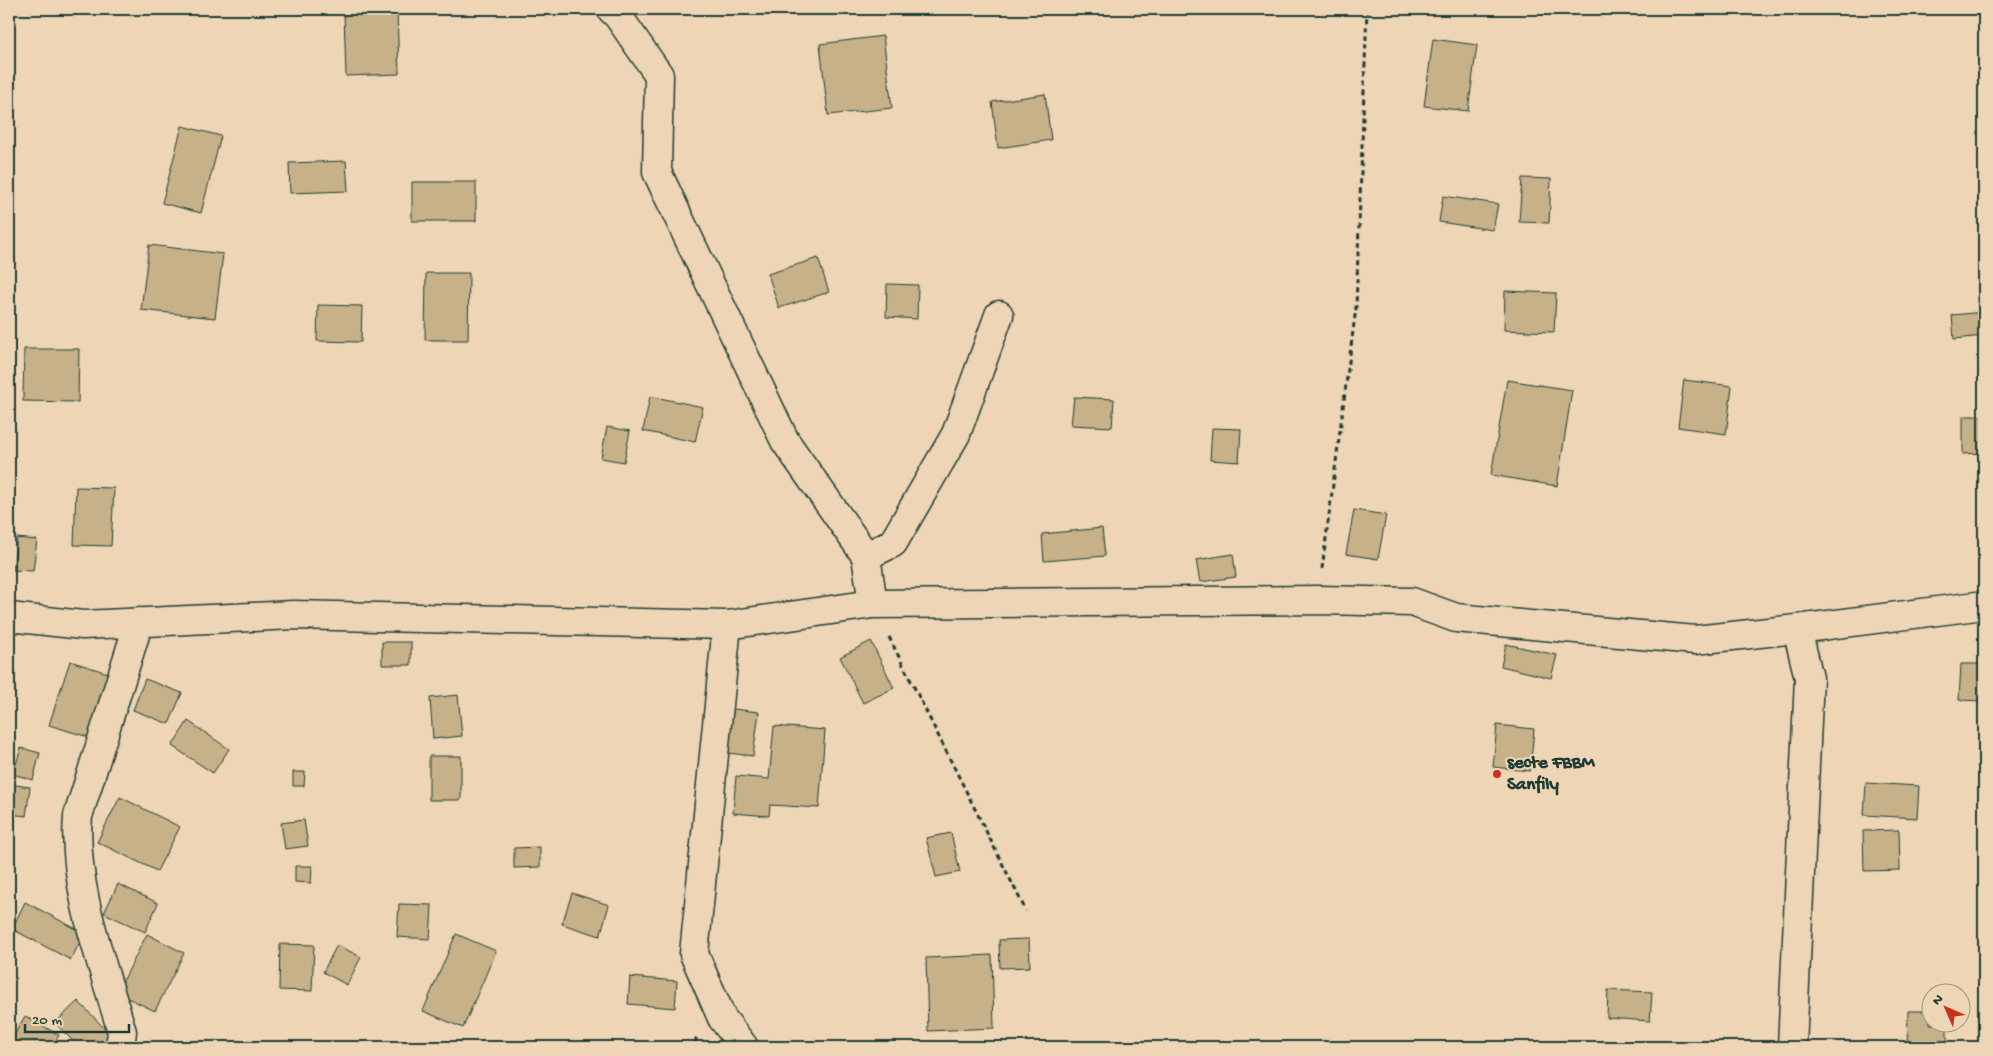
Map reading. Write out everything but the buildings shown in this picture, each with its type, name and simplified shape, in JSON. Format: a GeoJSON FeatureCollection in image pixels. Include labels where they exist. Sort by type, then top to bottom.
{"type":"FeatureCollection","features":[{"type":"Feature","properties":{"kind":"street"},"geometry":{"type":"LineString","coordinates":[[611,9],[618,16],[659,75],[657,172],[785,441],[866,556],[873,604]]}},
{"type":"Feature","properties":{"kind":"street"},"geometry":{"type":"LineString","coordinates":[[866,556],[893,543],[956,434],[999,314]]}},
{"type":"Feature","properties":{"kind":"street"},"geometry":{"type":"LineString","coordinates":[[9,617],[83,625],[293,615],[727,626],[873,604],[1318,600],[1412,602],[1456,618],[1695,640],[1984,605]]}},
{"type":"Feature","properties":{"kind":"street"},"geometry":{"type":"LineString","coordinates":[[120,1047],[122,1032],[86,906],[76,841],[78,816],[139,622]]}},
{"type":"Feature","properties":{"kind":"street"},"geometry":{"type":"LineString","coordinates":[[727,626],[694,954],[722,1018],[744,1047]]}},
{"type":"Feature","properties":{"kind":"street"},"geometry":{"type":"LineString","coordinates":[[1792,1047],[1809,678],[1797,629]]}},
{"type":"Feature","properties":{"kind":"path"},"geometry":{"type":"LineString","coordinates":[[1318,600],[1356,308],[1367,9]]}},
{"type":"Feature","properties":{"kind":"path"},"geometry":{"type":"LineString","coordinates":[[873,604],[969,801],[1026,912]]}},
{"type":"Feature","properties":{"kind":"place","name":"secte FBBM Sanfily"},"geometry":{"type":"Point","coordinates":[1497,774]}}]}
